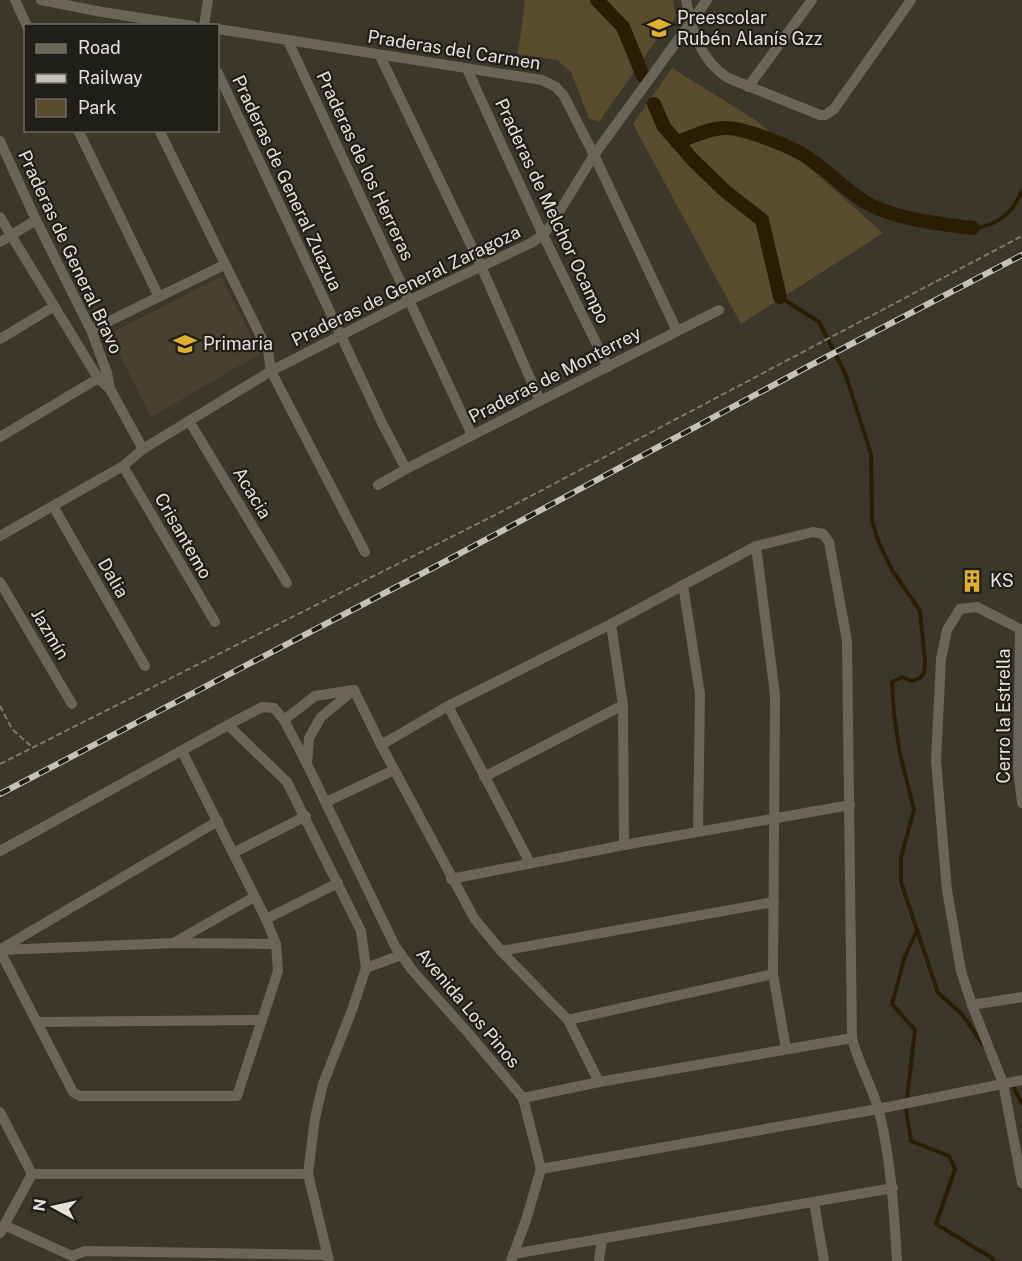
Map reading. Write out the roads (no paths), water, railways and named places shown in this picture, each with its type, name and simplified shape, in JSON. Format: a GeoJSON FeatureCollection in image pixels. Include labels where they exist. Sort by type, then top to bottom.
{"type":"FeatureCollection","features":[{"type":"Feature","properties":{"kind":"street"},"geometry":{"type":"LineString","coordinates":[[15,0],[26,24]]}},
{"type":"Feature","properties":{"kind":"street"},"geometry":{"type":"LineString","coordinates":[[41,0],[180,24]]}},
{"type":"Feature","properties":{"kind":"street"},"geometry":{"type":"LineString","coordinates":[[204,24],[208,0]]}},
{"type":"Feature","properties":{"kind":"street"},"geometry":{"type":"LineString","coordinates":[[686,0],[691,22],[707,62],[716,71],[748,87],[820,115],[825,115],[834,109],[911,0]]}},
{"type":"Feature","properties":{"kind":"street"},"geometry":{"type":"LineString","coordinates":[[691,22],[707,0]]}},
{"type":"Feature","properties":{"kind":"street"},"geometry":{"type":"LineString","coordinates":[[748,87],[812,0]]}},
{"type":"Feature","properties":{"kind":"street"},"geometry":{"type":"LineString","coordinates":[[102,12],[107,24]]}},
{"type":"Feature","properties":{"kind":"street","name":"Praderas de General Zaragoza"},"geometry":{"type":"LineString","coordinates":[[0,536],[123,466],[143,449],[271,371],[543,235],[594,155],[691,22]]}},
{"type":"Feature","properties":{"kind":"street","name":"Praderas del Carmen"},"geometry":{"type":"LineString","coordinates":[[219,29],[542,80],[556,87],[564,96],[594,155],[677,331]]}},
{"type":"Feature","properties":{"kind":"street","name":"Praderas de los Herreras"},"geometry":{"type":"LineString","coordinates":[[288,41],[472,435]]}},
{"type":"Feature","properties":{"kind":"street"},"geometry":{"type":"LineString","coordinates":[[380,56],[481,266],[540,401]]}},
{"type":"Feature","properties":{"kind":"street","name":"Praderas de Melchor Ocampo"},"geometry":{"type":"LineString","coordinates":[[467,69],[543,235],[608,366]]}},
{"type":"Feature","properties":{"kind":"street","name":"Praderas de General Zuazua"},"geometry":{"type":"LineString","coordinates":[[219,75],[406,469]]}},
{"type":"Feature","properties":{"kind":"street"},"geometry":{"type":"LineString","coordinates":[[79,132],[159,297]]}},
{"type":"Feature","properties":{"kind":"street"},"geometry":{"type":"LineString","coordinates":[[160,132],[268,351],[271,371],[365,552]]}},
{"type":"Feature","properties":{"kind":"street","name":"Praderas de General Bravo"},"geometry":{"type":"LineString","coordinates":[[0,141],[36,220],[91,330],[102,376]]}},
{"type":"Feature","properties":{"kind":"street","name":"Praderas de General Bravo"},"geometry":{"type":"LineString","coordinates":[[0,217],[53,307],[102,376],[143,449]]}},
{"type":"Feature","properties":{"kind":"street"},"geometry":{"type":"LineString","coordinates":[[0,242],[36,220]]}},
{"type":"Feature","properties":{"kind":"street"},"geometry":{"type":"LineString","coordinates":[[91,330],[224,265]]}},
{"type":"Feature","properties":{"kind":"street"},"geometry":{"type":"LineString","coordinates":[[0,339],[53,307]]}},
{"type":"Feature","properties":{"kind":"street","name":"Praderas de Monterrey"},"geometry":{"type":"LineString","coordinates":[[378,485],[719,310]]}},
{"type":"Feature","properties":{"kind":"street"},"geometry":{"type":"LineString","coordinates":[[0,436],[102,376]]}},
{"type":"Feature","properties":{"kind":"street","name":"Acacia"},"geometry":{"type":"LineString","coordinates":[[189,421],[287,583]]}},
{"type":"Feature","properties":{"kind":"street","name":"Crisantemo"},"geometry":{"type":"LineString","coordinates":[[123,466],[215,622]]}},
{"type":"Feature","properties":{"kind":"street","name":"Dalia"},"geometry":{"type":"LineString","coordinates":[[53,506],[146,666]]}},
{"type":"Feature","properties":{"kind":"street"},"geometry":{"type":"LineString","coordinates":[[381,745],[448,706],[611,624],[756,546],[813,532],[824,534],[829,542],[847,641],[852,1038],[856,1056],[878,1109],[893,1188],[897,1261]]}},
{"type":"Feature","properties":{"kind":"street"},"geometry":{"type":"LineString","coordinates":[[756,546],[775,694],[773,974],[786,1049]]}},
{"type":"Feature","properties":{"kind":"street","name":"Jazmín"},"geometry":{"type":"LineString","coordinates":[[0,582],[72,704]]}},
{"type":"Feature","properties":{"kind":"street"},"geometry":{"type":"LineString","coordinates":[[683,585],[700,694],[698,832]]}},
{"type":"Feature","properties":{"kind":"street"},"geometry":{"type":"LineString","coordinates":[[1021,630],[977,607],[960,609],[947,630],[941,659],[936,761],[947,890],[961,971],[1003,1083],[1022,1183]]}},
{"type":"Feature","properties":{"kind":"street"},"geometry":{"type":"LineString","coordinates":[[611,624],[623,705],[624,845]]}},
{"type":"Feature","properties":{"kind":"street","name":"Cerro la Estrella"},"geometry":{"type":"LineString","coordinates":[[1021,630],[1018,770],[1022,803]]}},
{"type":"Feature","properties":{"kind":"street"},"geometry":{"type":"LineString","coordinates":[[0,851],[262,707],[274,708],[284,720],[315,696],[354,690]]}},
{"type":"Feature","properties":{"kind":"street"},"geometry":{"type":"LineString","coordinates":[[354,690],[451,879],[474,918],[501,951],[568,1020],[599,1082]]}},
{"type":"Feature","properties":{"kind":"street"},"geometry":{"type":"LineString","coordinates":[[307,764],[309,738],[321,717],[354,690]]}},
{"type":"Feature","properties":{"kind":"street"},"geometry":{"type":"LineString","coordinates":[[484,777],[623,705]]}},
{"type":"Feature","properties":{"kind":"street"},"geometry":{"type":"LineString","coordinates":[[448,706],[530,864]]}},
{"type":"Feature","properties":{"kind":"street","name":"Avenida Los Pinos"},"geometry":{"type":"LineString","coordinates":[[284,720],[395,946],[411,970],[523,1098],[541,1169]]}},
{"type":"Feature","properties":{"kind":"street"},"geometry":{"type":"LineString","coordinates":[[32,1174],[2,1229],[70,1259],[86,1251],[328,1258],[308,1174],[315,1118],[323,1084],[366,968],[361,931],[288,782],[228,724]]}},
{"type":"Feature","properties":{"kind":"street"},"geometry":{"type":"LineString","coordinates":[[0,950],[73,1092],[80,1096],[237,1096],[278,971],[276,944],[266,919],[182,752]]}},
{"type":"Feature","properties":{"kind":"street"},"geometry":{"type":"LineString","coordinates":[[326,802],[394,770]]}},
{"type":"Feature","properties":{"kind":"street"},"geometry":{"type":"LineString","coordinates":[[451,879],[624,845],[850,805]]}},
{"type":"Feature","properties":{"kind":"street"},"geometry":{"type":"LineString","coordinates":[[233,853],[306,816]]}},
{"type":"Feature","properties":{"kind":"street"},"geometry":{"type":"LineString","coordinates":[[0,950],[218,821]]}},
{"type":"Feature","properties":{"kind":"street"},"geometry":{"type":"LineString","coordinates":[[266,919],[338,883]]}},
{"type":"Feature","properties":{"kind":"street"},"geometry":{"type":"LineString","coordinates":[[175,943],[254,897]]}},
{"type":"Feature","properties":{"kind":"street"},"geometry":{"type":"LineString","coordinates":[[501,951],[774,902]]}},
{"type":"Feature","properties":{"kind":"street"},"geometry":{"type":"LineString","coordinates":[[0,950],[175,943],[276,944]]}},
{"type":"Feature","properties":{"kind":"street"},"geometry":{"type":"LineString","coordinates":[[366,968],[401,955]]}},
{"type":"Feature","properties":{"kind":"street"},"geometry":{"type":"LineString","coordinates":[[568,1020],[773,974]]}},
{"type":"Feature","properties":{"kind":"street"},"geometry":{"type":"LineString","coordinates":[[972,1005],[1022,997]]}},
{"type":"Feature","properties":{"kind":"street"},"geometry":{"type":"LineString","coordinates":[[38,1022],[262,1020]]}},
{"type":"Feature","properties":{"kind":"street"},"geometry":{"type":"LineString","coordinates":[[523,1098],[599,1082],[852,1038]]}},
{"type":"Feature","properties":{"kind":"street"},"geometry":{"type":"LineString","coordinates":[[893,1188],[512,1257],[541,1169],[878,1109],[1022,1080]]}},
{"type":"Feature","properties":{"kind":"street"},"geometry":{"type":"LineString","coordinates":[[0,1113],[32,1174]]}},
{"type":"Feature","properties":{"kind":"street"},"geometry":{"type":"LineString","coordinates":[[32,1174],[308,1174]]}},
{"type":"Feature","properties":{"kind":"street"},"geometry":{"type":"LineString","coordinates":[[814,1202],[824,1261]]}},
{"type":"Feature","properties":{"kind":"street"},"geometry":{"type":"LineString","coordinates":[[599,1261],[602,1239]]}},
{"type":"Feature","properties":{"kind":"waterway"},"geometry":{"type":"LineString","coordinates":[[597,0],[623,27],[643,76]]}},
{"type":"Feature","properties":{"kind":"waterway"},"geometry":{"type":"LineString","coordinates":[[654,104],[664,127],[693,160],[725,191],[762,220],[780,297]]}},
{"type":"Feature","properties":{"kind":"waterway"},"geometry":{"type":"LineString","coordinates":[[677,142],[720,128],[745,131],[770,139],[804,155],[862,200],[887,212],[916,220],[973,228]]}},
{"type":"Feature","properties":{"kind":"waterway"},"geometry":{"type":"LineString","coordinates":[[973,228],[982,227],[1003,217],[1014,206],[1022,191]]}},
{"type":"Feature","properties":{"kind":"waterway"},"geometry":{"type":"LineString","coordinates":[[780,297],[819,322],[845,373],[871,454],[872,521],[879,543],[892,570],[920,611],[924,673],[920,678],[912,681],[902,677],[892,682],[900,754],[914,809],[901,858],[901,882],[938,993],[961,1013],[984,1046]]}},
{"type":"Feature","properties":{"kind":"waterway"},"geometry":{"type":"LineString","coordinates":[[907,1098],[915,1030],[892,1004],[905,956],[917,930]]}},
{"type":"Feature","properties":{"kind":"waterway"},"geometry":{"type":"LineString","coordinates":[[1012,1085],[1022,1103]]}},
{"type":"Feature","properties":{"kind":"waterway"},"geometry":{"type":"LineString","coordinates":[[906,1109],[911,1141],[949,1156],[955,1169],[936,1224],[994,1261]]}},
{"type":"Feature","properties":{"kind":"railway"},"geometry":{"type":"LineString","coordinates":[[0,794],[444,562],[809,366],[1022,255]]}},
{"type":"Feature","properties":{"kind":"place","name":"Preescolar Rubén Alanís Gzz"},"geometry":{"type":"Point","coordinates":[659,28]}},
{"type":"Feature","properties":{"kind":"place","name":"Primaria"},"geometry":{"type":"Point","coordinates":[185,344]}},
{"type":"Feature","properties":{"kind":"place","name":"KS"},"geometry":{"type":"Point","coordinates":[972,581]}}]}
